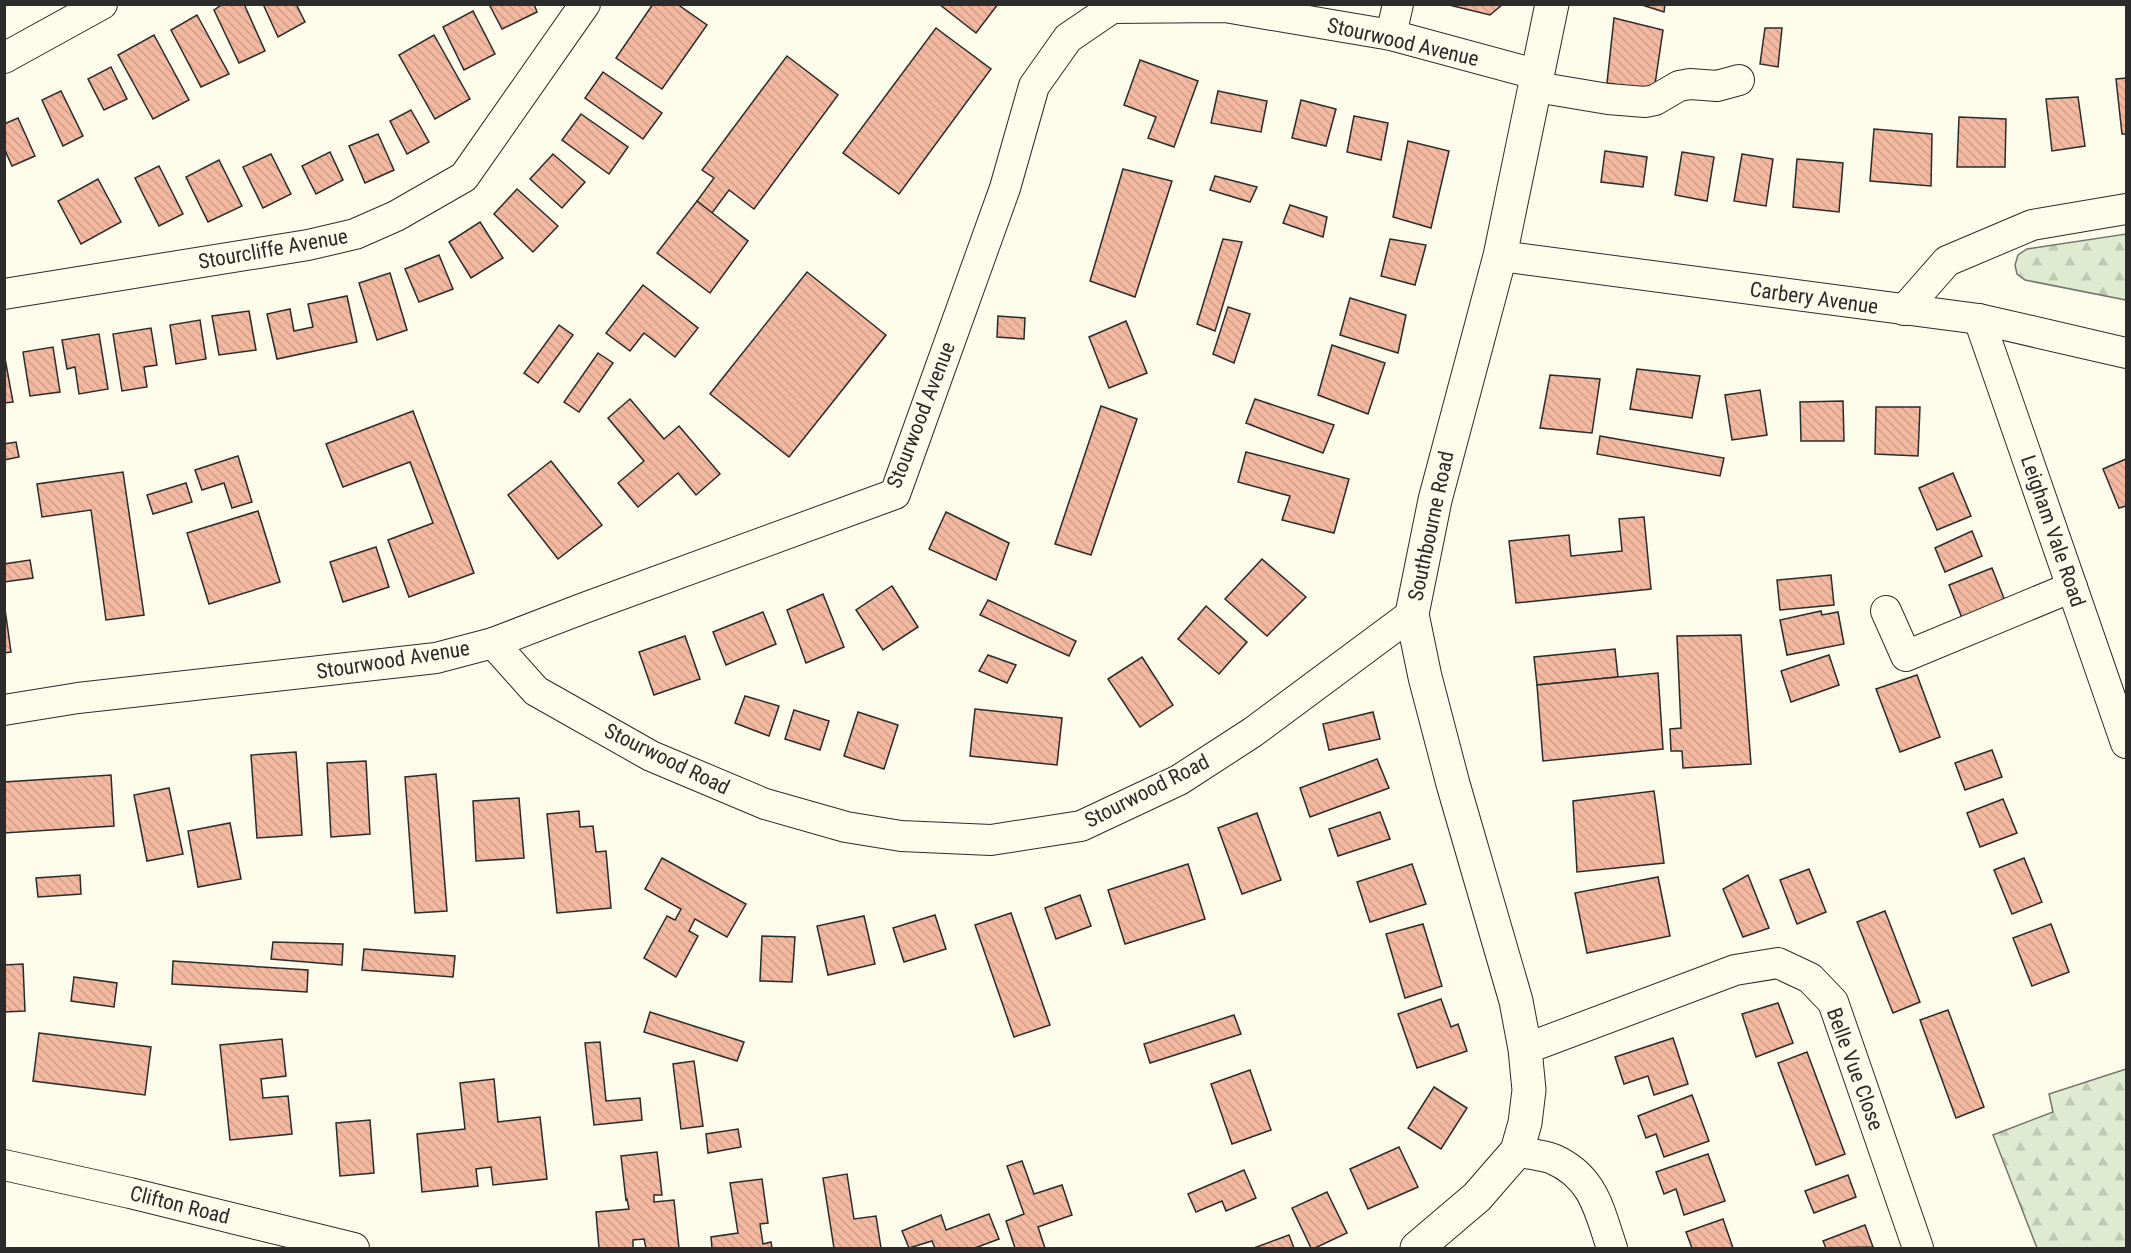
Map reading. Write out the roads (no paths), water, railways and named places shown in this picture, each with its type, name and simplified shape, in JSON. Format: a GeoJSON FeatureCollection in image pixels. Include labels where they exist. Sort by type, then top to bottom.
{"type":"FeatureCollection","features":[{"type":"Feature","properties":{"kind":"main road","name":"Southbourne Road"},"geometry":{"type":"LineString","coordinates":[[1517,1151],[1525,1124],[1529,1090],[1525,1049],[1516,1001],[1453,784],[1425,677],[1412,614],[1435,500],[1500,256],[1552,4]]}},
{"type":"Feature","properties":{"kind":"main road"},"geometry":{"type":"LineString","coordinates":[[1417,1248],[1477,1197],[1517,1151]]}},
{"type":"Feature","properties":{"kind":"street"},"geometry":{"type":"LineString","coordinates":[[4,58],[102,4]]}},
{"type":"Feature","properties":{"kind":"street","name":"Stourcliffe Avenue"},"geometry":{"type":"LineString","coordinates":[[4,294],[308,245],[355,234],[396,216],[464,177],[585,4]]}},
{"type":"Feature","properties":{"kind":"street"},"geometry":{"type":"LineString","coordinates":[[1391,35],[1398,4]]}},
{"type":"Feature","properties":{"kind":"street","name":"Stourwood Avenue"},"geometry":{"type":"LineString","coordinates":[[4,710],[78,698],[436,658],[493,643],[895,494],[1005,188],[1034,86],[1068,38],[1113,6],[1225,6],[1391,35],[1537,81],[1608,99],[1646,102],[1679,86],[1690,84],[1717,87],[1738,80]]}},
{"type":"Feature","properties":{"kind":"street"},"geometry":{"type":"LineString","coordinates":[[1904,310],[1947,261],[2032,225],[2127,209]]}},
{"type":"Feature","properties":{"kind":"street","name":"Carbery Avenue"},"geometry":{"type":"LineString","coordinates":[[1500,256],[1979,319],[2127,353]]}},
{"type":"Feature","properties":{"kind":"street","name":"Leigham Vale Road"},"geometry":{"type":"LineString","coordinates":[[1979,319],[2127,742]]}},
{"type":"Feature","properties":{"kind":"street"},"geometry":{"type":"LineString","coordinates":[[1886,611],[1906,656],[2072,587]]}},
{"type":"Feature","properties":{"kind":"street","name":"Stourwood Road"},"geometry":{"type":"LineString","coordinates":[[493,643],[536,691],[651,756],[765,804],[846,827],[890,834],[991,840],[1081,826],[1179,780],[1254,732],[1412,614]]}},
{"type":"Feature","properties":{"kind":"street","name":"Belle Vue Close"},"geometry":{"type":"LineString","coordinates":[[1525,1049],[1735,970],[1778,963],[1810,978],[1833,1002],[1918,1248]]}},
{"type":"Feature","properties":{"kind":"street"},"geometry":{"type":"LineString","coordinates":[[1517,1151],[1553,1159],[1583,1178],[1596,1199],[1612,1248]]}},
{"type":"Feature","properties":{"kind":"street","name":"Clifton Road"},"geometry":{"type":"LineString","coordinates":[[4,1165],[130,1192],[354,1248]]}}]}
